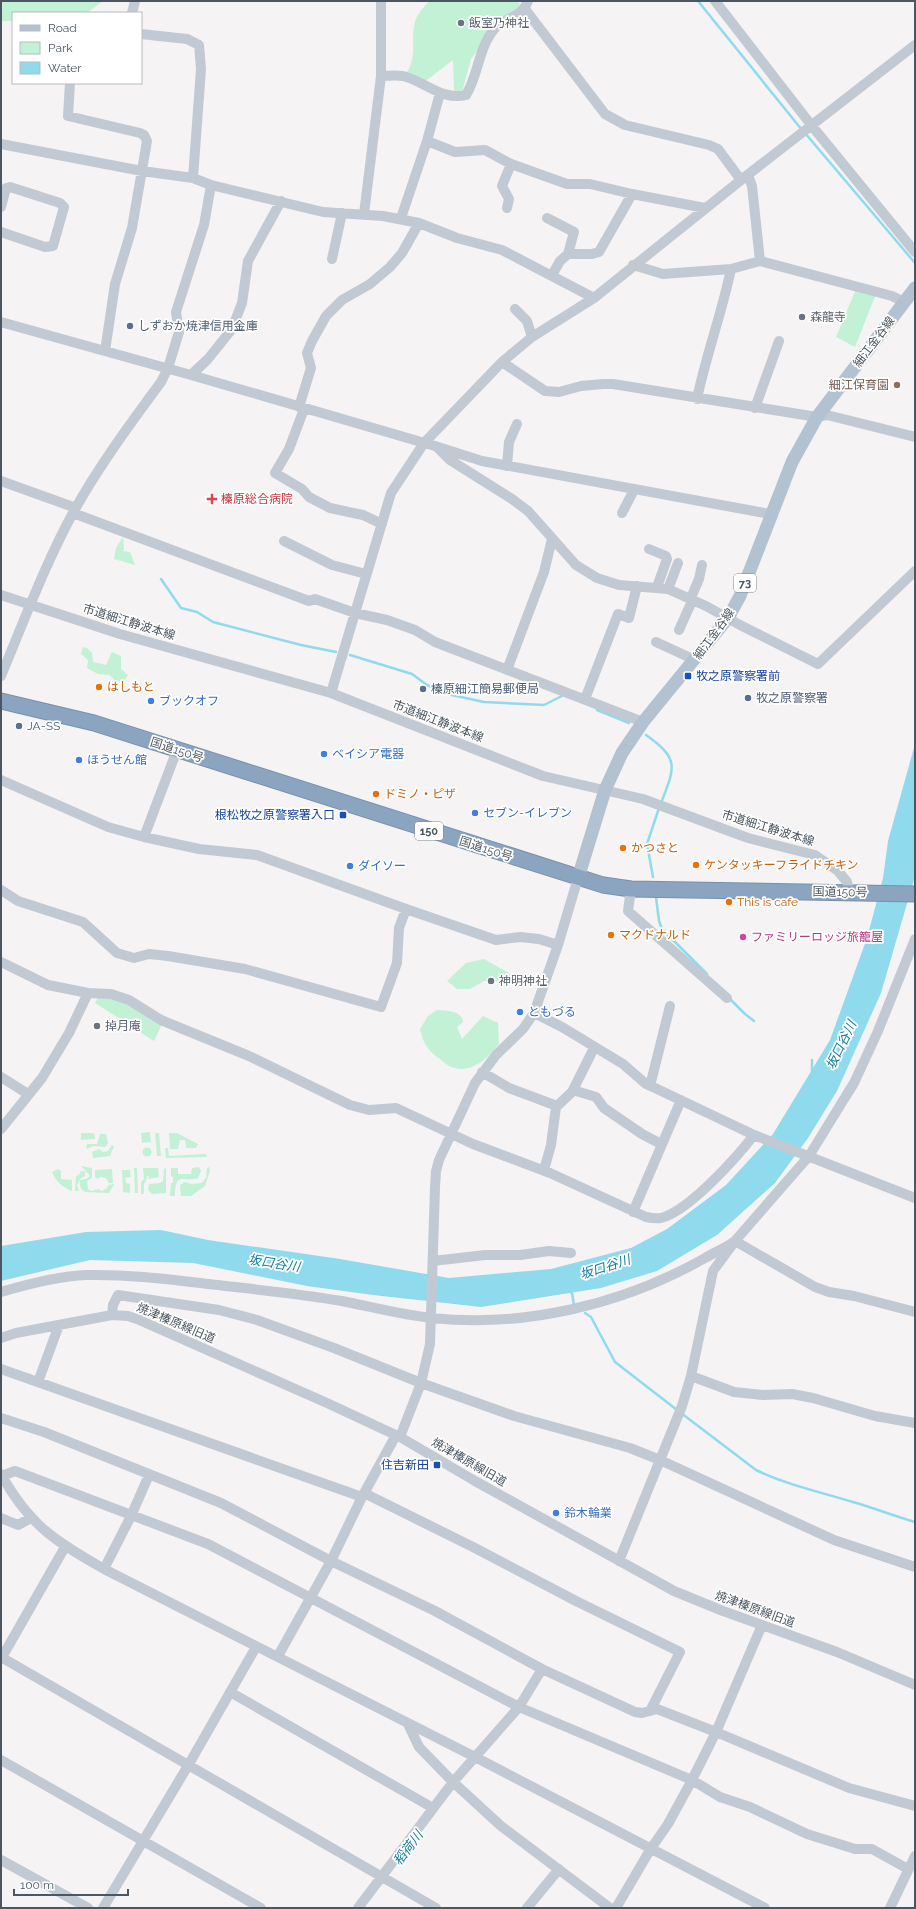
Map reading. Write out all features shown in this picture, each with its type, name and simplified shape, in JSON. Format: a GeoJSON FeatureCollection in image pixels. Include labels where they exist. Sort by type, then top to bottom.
{"type":"FeatureCollection","features":[{"type":"Feature","properties":{"kind":"highway","name":"国道150号"},"geometry":{"type":"LineString","coordinates":[[1,702],[94,723],[603,885],[631,889],[915,894]]}},
{"type":"Feature","properties":{"kind":"main road","name":"細江金谷線"},"geometry":{"type":"LineString","coordinates":[[578,878],[605,790],[622,753],[643,722],[728,618],[740,596],[770,514],[792,462],[817,417],[915,288]]}},
{"type":"Feature","properties":{"kind":"street"},"geometry":{"type":"LineString","coordinates":[[132,12],[135,1]]}},
{"type":"Feature","properties":{"kind":"street"},"geometry":{"type":"LineString","coordinates":[[364,214],[380,76],[381,1]]}},
{"type":"Feature","properties":{"kind":"street"},"geometry":{"type":"LineString","coordinates":[[715,1],[806,130],[915,252]]}},
{"type":"Feature","properties":{"kind":"street"},"geometry":{"type":"LineString","coordinates":[[380,76],[403,76],[440,93],[461,96],[466,95],[485,44],[496,26],[517,16],[526,5],[605,114],[626,125],[709,145],[718,149],[745,177],[752,186],[760,261]]}},
{"type":"Feature","properties":{"kind":"street"},"geometry":{"type":"LineString","coordinates":[[142,34],[187,39],[199,45],[201,69],[193,178]]}},
{"type":"Feature","properties":{"kind":"street"},"geometry":{"type":"LineString","coordinates":[[330,692],[391,493],[424,443],[502,362],[532,337],[594,298],[705,208],[915,45]]}},
{"type":"Feature","properties":{"kind":"street"},"geometry":{"type":"LineString","coordinates":[[70,84],[68,116],[140,133],[144,135],[147,141],[132,228],[114,284],[105,351]]}},
{"type":"Feature","properties":{"kind":"street"},"geometry":{"type":"LineString","coordinates":[[401,218],[427,141],[440,93]]}},
{"type":"Feature","properties":{"kind":"street"},"geometry":{"type":"LineString","coordinates":[[427,141],[455,152],[485,150],[511,164],[567,184],[590,184],[632,194],[705,208]]}},
{"type":"Feature","properties":{"kind":"street"},"geometry":{"type":"LineString","coordinates":[[1,144],[142,171],[193,178],[211,185],[323,212],[401,218],[419,223],[457,238],[502,250],[594,298]]}},
{"type":"Feature","properties":{"kind":"street"},"geometry":{"type":"LineString","coordinates":[[507,208],[509,199],[502,186],[511,164]]}},
{"type":"Feature","properties":{"kind":"street"},"geometry":{"type":"LineString","coordinates":[[1,676],[30,604],[74,511],[102,464],[161,382],[168,368],[179,332],[176,312],[204,225],[211,185]]}},
{"type":"Feature","properties":{"kind":"street"},"geometry":{"type":"LineString","coordinates":[[1,207],[6,188],[10,187],[60,204],[64,207],[52,246],[45,247],[1,232]]}},
{"type":"Feature","properties":{"kind":"street"},"geometry":{"type":"LineString","coordinates":[[568,254],[592,254],[599,252],[632,194]]}},
{"type":"Feature","properties":{"kind":"street"},"geometry":{"type":"LineString","coordinates":[[191,375],[208,359],[232,328],[242,303],[248,261],[281,201]]}},
{"type":"Feature","properties":{"kind":"street"},"geometry":{"type":"LineString","coordinates":[[332,258],[342,213]]}},
{"type":"Feature","properties":{"kind":"street"},"geometry":{"type":"LineString","coordinates":[[547,218],[574,232],[568,254],[560,261],[552,275]]}},
{"type":"Feature","properties":{"kind":"street"},"geometry":{"type":"LineString","coordinates":[[382,524],[363,515],[330,508],[309,496],[302,488],[275,473],[289,449],[301,408],[311,368],[307,353],[326,316],[342,300],[370,284],[390,267],[402,253],[419,223]]}},
{"type":"Feature","properties":{"kind":"street"},"geometry":{"type":"LineString","coordinates":[[633,266],[663,274],[731,269],[760,261],[892,296],[904,302]]}},
{"type":"Feature","properties":{"kind":"street"},"geometry":{"type":"LineString","coordinates":[[696,399],[702,371],[726,296],[731,269]]}},
{"type":"Feature","properties":{"kind":"street"},"geometry":{"type":"LineString","coordinates":[[515,309],[527,320],[532,337]]}},
{"type":"Feature","properties":{"kind":"street"},"geometry":{"type":"LineString","coordinates":[[1,322],[168,368],[435,446],[482,462],[770,514]]}},
{"type":"Feature","properties":{"kind":"street"},"geometry":{"type":"LineString","coordinates":[[755,408],[779,341]]}},
{"type":"Feature","properties":{"kind":"street"},"geometry":{"type":"LineString","coordinates":[[502,362],[545,391],[559,392],[581,386],[603,384],[817,417],[827,415],[915,437]]}},
{"type":"Feature","properties":{"kind":"street"},"geometry":{"type":"LineString","coordinates":[[507,466],[509,442],[517,424]]}},
{"type":"Feature","properties":{"kind":"street"},"geometry":{"type":"LineString","coordinates":[[435,446],[450,460],[512,499],[528,511],[576,565],[597,578],[619,585],[668,589],[706,606],[740,626],[818,664],[915,571]]}},
{"type":"Feature","properties":{"kind":"street"},"geometry":{"type":"LineString","coordinates":[[1,481],[74,511],[309,602],[315,599],[355,613],[387,620],[415,630],[435,642],[643,722]]}},
{"type":"Feature","properties":{"kind":"street"},"geometry":{"type":"LineString","coordinates":[[622,513],[634,490]]}},
{"type":"Feature","properties":{"kind":"street"},"geometry":{"type":"LineString","coordinates":[[507,670],[544,572],[552,539]]}},
{"type":"Feature","properties":{"kind":"street"},"geometry":{"type":"LineString","coordinates":[[284,541],[332,565],[366,574]]}},
{"type":"Feature","properties":{"kind":"street"},"geometry":{"type":"LineString","coordinates":[[649,549],[666,556],[667,560],[657,587]]}},
{"type":"Feature","properties":{"kind":"street"},"geometry":{"type":"LineString","coordinates":[[668,589],[678,564]]}},
{"type":"Feature","properties":{"kind":"street"},"geometry":{"type":"LineString","coordinates":[[679,630],[699,579],[702,565]]}},
{"type":"Feature","properties":{"kind":"street"},"geometry":{"type":"LineString","coordinates":[[585,699],[618,614],[629,618],[637,586]]}},
{"type":"Feature","properties":{"kind":"street","name":"市道細江静波本線"},"geometry":{"type":"LineString","coordinates":[[1,595],[120,634],[330,692],[543,776],[643,799],[748,838],[816,856],[838,871],[847,882],[850,892]]}},
{"type":"Feature","properties":{"kind":"street"},"geometry":{"type":"LineString","coordinates":[[656,642],[695,660]]}},
{"type":"Feature","properties":{"kind":"street"},"geometry":{"type":"LineString","coordinates":[[144,838],[177,750]]}},
{"type":"Feature","properties":{"kind":"street"},"geometry":{"type":"LineString","coordinates":[[1,780],[106,826],[144,838],[199,849],[257,855],[496,940],[520,937],[532,938],[558,945]]}},
{"type":"Feature","properties":{"kind":"street"},"geometry":{"type":"LineString","coordinates":[[278,1656],[331,1561],[363,1495],[398,1436],[421,1383],[430,1344],[436,1171],[439,1160],[475,1083],[482,1072],[496,1055],[523,1030],[534,1014],[558,945],[578,878]]}},
{"type":"Feature","properties":{"kind":"street"},"geometry":{"type":"LineString","coordinates":[[631,889],[628,911],[727,998]]}},
{"type":"Feature","properties":{"kind":"street"},"geometry":{"type":"LineString","coordinates":[[1,890],[18,901],[83,922],[117,952],[134,958],[149,954],[245,969],[381,1007],[397,963],[399,928],[406,909]]}},
{"type":"Feature","properties":{"kind":"street"},"geometry":{"type":"LineString","coordinates":[[619,1561],[682,1406],[691,1376],[713,1271],[734,1241],[807,1155],[854,1083],[878,1031],[915,939]]}},
{"type":"Feature","properties":{"kind":"street"},"geometry":{"type":"LineString","coordinates":[[1,962],[48,984],[88,993],[111,994],[130,1000],[161,1020],[248,1056],[350,1105],[369,1110],[396,1108],[506,1157],[544,1170],[633,1212],[653,1218],[665,1216],[682,1205],[713,1180],[740,1154],[754,1135]]}},
{"type":"Feature","properties":{"kind":"street"},"geometry":{"type":"LineString","coordinates":[[1,1129],[42,1078],[69,1033],[88,993]]}},
{"type":"Feature","properties":{"kind":"street"},"geometry":{"type":"LineString","coordinates":[[650,1086],[670,1006]]}},
{"type":"Feature","properties":{"kind":"street"},"geometry":{"type":"LineString","coordinates":[[534,1014],[562,1027],[594,1048],[623,1064],[650,1086],[754,1135],[915,1198]]}},
{"type":"Feature","properties":{"kind":"street"},"geometry":{"type":"LineString","coordinates":[[544,1170],[552,1145],[557,1106],[572,1090],[594,1048]]}},
{"type":"Feature","properties":{"kind":"street"},"geometry":{"type":"LineString","coordinates":[[482,1072],[509,1088],[557,1106]]}},
{"type":"Feature","properties":{"kind":"street"},"geometry":{"type":"LineString","coordinates":[[1,1077],[28,1094]]}},
{"type":"Feature","properties":{"kind":"street"},"geometry":{"type":"LineString","coordinates":[[572,1090],[596,1097],[604,1108],[642,1134],[662,1144]]}},
{"type":"Feature","properties":{"kind":"street"},"geometry":{"type":"LineString","coordinates":[[633,1212],[681,1100]]}},
{"type":"Feature","properties":{"kind":"street"},"geometry":{"type":"LineString","coordinates":[[734,1241],[815,1287],[829,1292],[854,1296],[915,1312]]}},
{"type":"Feature","properties":{"kind":"street"},"geometry":{"type":"LineString","coordinates":[[1,1292],[23,1285],[85,1275],[144,1276],[304,1295],[431,1318],[467,1320],[522,1318],[567,1310],[624,1295],[664,1280],[725,1248],[734,1241]]}},
{"type":"Feature","properties":{"kind":"street"},"geometry":{"type":"LineString","coordinates":[[433,1263],[485,1255],[520,1255],[549,1251],[571,1253]]}},
{"type":"Feature","properties":{"kind":"street"},"geometry":{"type":"LineString","coordinates":[[112,1315],[113,1305],[118,1295],[218,1310],[257,1320],[334,1348],[421,1383],[514,1416],[630,1448],[660,1460],[834,1540],[915,1567]]}},
{"type":"Feature","properties":{"kind":"street","name":"焼津榛原線旧道"},"geometry":{"type":"LineString","coordinates":[[1,1338],[16,1333],[112,1315],[128,1316],[137,1319],[398,1436],[619,1561],[688,1597],[837,1652],[915,1685]]}},
{"type":"Feature","properties":{"kind":"street"},"geometry":{"type":"LineString","coordinates":[[38,1382],[59,1325]]}},
{"type":"Feature","properties":{"kind":"street"},"geometry":{"type":"LineString","coordinates":[[1,1369],[363,1495],[473,1547],[576,1602],[680,1652],[650,1711]]}},
{"type":"Feature","properties":{"kind":"street"},"geometry":{"type":"LineString","coordinates":[[691,1376],[734,1392],[763,1395],[792,1394],[813,1398],[876,1416],[915,1423]]}},
{"type":"Feature","properties":{"kind":"street"},"geometry":{"type":"LineString","coordinates":[[1,1418],[44,1432],[221,1503],[331,1561],[435,1611],[542,1669],[635,1712],[642,1713],[657,1709],[849,1788],[915,1806]]}},
{"type":"Feature","properties":{"kind":"street"},"geometry":{"type":"LineString","coordinates":[[764,1908],[278,1656],[256,1647],[104,1569],[65,1547],[31,1518],[1,1475],[15,1471],[208,1544],[519,1707],[692,1780],[720,1797],[750,1807],[808,1834],[855,1849],[872,1849],[913,1862],[890,1908]]}},
{"type":"Feature","properties":{"kind":"street"},"geometry":{"type":"LineString","coordinates":[[104,1569],[131,1516],[149,1475]]}},
{"type":"Feature","properties":{"kind":"street"},"geometry":{"type":"LineString","coordinates":[[1,1518],[18,1525],[31,1518]]}},
{"type":"Feature","properties":{"kind":"street"},"geometry":{"type":"LineString","coordinates":[[65,1547],[1,1658],[189,1764],[436,1908]]}},
{"type":"Feature","properties":{"kind":"street"},"geometry":{"type":"LineString","coordinates":[[616,1908],[650,1850],[668,1824],[692,1780],[716,1732],[762,1625]]}},
{"type":"Feature","properties":{"kind":"street"},"geometry":{"type":"LineString","coordinates":[[103,1908],[189,1764],[256,1647]]}},
{"type":"Feature","properties":{"kind":"street"},"geometry":{"type":"LineString","coordinates":[[358,1908],[385,1878],[433,1808],[453,1782],[519,1707],[542,1669]]}},
{"type":"Feature","properties":{"kind":"street"},"geometry":{"type":"LineString","coordinates":[[230,1692],[433,1808]]}},
{"type":"Feature","properties":{"kind":"street"},"geometry":{"type":"LineString","coordinates":[[408,1724],[419,1747],[453,1782],[501,1826],[610,1908]]}},
{"type":"Feature","properties":{"kind":"street"},"geometry":{"type":"LineString","coordinates":[[1,1760],[261,1908]]}},
{"type":"Feature","properties":{"kind":"street"},"geometry":{"type":"LineString","coordinates":[[1,1860],[88,1908]]}},
{"type":"Feature","properties":{"kind":"street"},"geometry":{"type":"LineString","coordinates":[[526,1908],[559,1869]]}},
{"type":"Feature","properties":{"kind":"green space"},"geometry":{"type":"Polygon","coordinates":[[[1,1],[103,1],[88,12],[12,12],[12,21],[1,21],[1,1]]]}},
{"type":"Feature","properties":{"kind":"green space"},"geometry":{"type":"Polygon","coordinates":[[[429,1],[514,1],[520,3],[517,16],[490,35],[471,59],[461,96],[454,90],[453,60],[423,83],[407,72],[413,53],[415,22],[419,13],[429,1]]]}},
{"type":"Feature","properties":{"kind":"green space"},"geometry":{"type":"Polygon","coordinates":[[[856,289],[876,294],[855,347],[836,337],[856,289]]]}},
{"type":"Feature","properties":{"kind":"green space"},"geometry":{"type":"Polygon","coordinates":[[[123,537],[123,551],[130,552],[135,565],[114,559],[116,548],[123,537]]]}},
{"type":"Feature","properties":{"kind":"green space"},"geometry":{"type":"Polygon","coordinates":[[[83,647],[87,648],[92,653],[93,662],[106,665],[112,652],[121,656],[121,669],[128,675],[124,681],[117,682],[109,675],[98,674],[87,668],[88,660],[81,654],[83,647]]]}},
{"type":"Feature","properties":{"kind":"green space"},"geometry":{"type":"Polygon","coordinates":[[[484,959],[509,973],[514,980],[514,985],[498,981],[484,981],[470,989],[457,989],[447,981],[466,963],[484,959]]]}},
{"type":"Feature","properties":{"kind":"green space"},"geometry":{"type":"Polygon","coordinates":[[[99,996],[127,1002],[162,1024],[154,1041],[95,1003],[99,996]]]}},
{"type":"Feature","properties":{"kind":"green space"},"geometry":{"type":"Polygon","coordinates":[[[437,1010],[449,1011],[460,1015],[463,1022],[457,1027],[462,1039],[483,1016],[498,1023],[499,1044],[490,1055],[478,1064],[464,1069],[449,1066],[430,1051],[424,1041],[420,1029],[428,1016],[437,1010]]]}},
{"type":"Feature","properties":{"kind":"green space"},"geometry":{"type":"Polygon","coordinates":[[[150,1132],[151,1142],[142,1143],[141,1133],[150,1132]]]}},
{"type":"Feature","properties":{"kind":"green space"},"geometry":{"type":"Polygon","coordinates":[[[81,1133],[94,1133],[95,1139],[81,1140],[81,1133]]]}},
{"type":"Feature","properties":{"kind":"green space"},"geometry":{"type":"Polygon","coordinates":[[[155,1133],[159,1133],[161,1156],[157,1156],[155,1133]]]}},
{"type":"Feature","properties":{"kind":"green space"},"geometry":{"type":"Polygon","coordinates":[[[169,1133],[177,1133],[198,1144],[196,1148],[186,1148],[185,1140],[180,1140],[178,1149],[170,1149],[169,1133]]]}},
{"type":"Feature","properties":{"kind":"green space"},"geometry":{"type":"Polygon","coordinates":[[[100,1134],[106,1134],[108,1143],[105,1147],[94,1146],[86,1149],[87,1144],[97,1144],[100,1134]]]}},
{"type":"Feature","properties":{"kind":"green space"},"geometry":{"type":"Polygon","coordinates":[[[112,1145],[114,1146],[110,1156],[93,1158],[92,1152],[99,1149],[103,1152],[108,1151],[112,1145]]]}},
{"type":"Feature","properties":{"kind":"green space"},"geometry":{"type":"Polygon","coordinates":[[[147,1147],[152,1152],[147,1157],[142,1152],[147,1147]]]}},
{"type":"Feature","properties":{"kind":"green space"},"geometry":{"type":"Polygon","coordinates":[[[165,1148],[168,1148],[169,1156],[206,1154],[207,1157],[166,1158],[165,1148]]]}},
{"type":"Feature","properties":{"kind":"green space"},"geometry":{"type":"Polygon","coordinates":[[[81,1166],[92,1168],[92,1178],[87,1181],[88,1189],[91,1191],[99,1189],[101,1191],[106,1189],[109,1185],[114,1184],[109,1193],[85,1192],[82,1190],[80,1180],[86,1179],[90,1176],[81,1166]]]}},
{"type":"Feature","properties":{"kind":"green space"},"geometry":{"type":"Polygon","coordinates":[[[199,1167],[201,1171],[198,1178],[179,1180],[175,1188],[175,1196],[170,1196],[171,1183],[173,1183],[171,1168],[178,1168],[178,1174],[191,1174],[192,1168],[199,1167]]]}},
{"type":"Feature","properties":{"kind":"green space"},"geometry":{"type":"Polygon","coordinates":[[[209,1167],[210,1170],[205,1186],[191,1196],[181,1196],[180,1185],[185,1182],[192,1184],[202,1183],[206,1178],[207,1168],[209,1167]]]}},
{"type":"Feature","properties":{"kind":"green space"},"geometry":{"type":"Polygon","coordinates":[[[134,1168],[137,1168],[138,1193],[135,1193],[134,1168]]]}},
{"type":"Feature","properties":{"kind":"green space"},"geometry":{"type":"Polygon","coordinates":[[[143,1168],[158,1168],[159,1177],[148,1179],[149,1176],[147,1176],[144,1184],[144,1194],[141,1194],[141,1182],[144,1179],[143,1168]]]}},
{"type":"Feature","properties":{"kind":"green space"},"geometry":{"type":"Polygon","coordinates":[[[166,1168],[166,1193],[152,1194],[148,1190],[149,1184],[160,1183],[163,1181],[164,1169],[166,1168]]]}},
{"type":"Feature","properties":{"kind":"green space"},"geometry":{"type":"Polygon","coordinates":[[[58,1169],[61,1171],[61,1179],[72,1180],[72,1191],[62,1186],[55,1179],[52,1172],[58,1169]]]}},
{"type":"Feature","properties":{"kind":"green space"},"geometry":{"type":"Polygon","coordinates":[[[112,1169],[113,1183],[109,1183],[106,1178],[100,1177],[98,1179],[95,1177],[95,1170],[112,1169]]]}},
{"type":"Feature","properties":{"kind":"green space"},"geometry":{"type":"Polygon","coordinates":[[[122,1170],[130,1170],[131,1177],[125,1178],[126,1183],[130,1184],[130,1193],[123,1192],[122,1170]]]}},
{"type":"Feature","properties":{"kind":"green space"},"geometry":{"type":"Polygon","coordinates":[[[81,1171],[85,1171],[85,1176],[80,1179],[77,1185],[79,1191],[75,1191],[76,1176],[79,1175],[81,1171]]]}},
{"type":"Feature","properties":{"kind":"water","name":"坂口谷川"},"geometry":{"type":"Polygon","coordinates":[[[915,744],[915,876],[881,993],[837,1091],[808,1138],[775,1183],[717,1235],[657,1271],[601,1288],[481,1307],[307,1286],[193,1263],[90,1260],[1,1281],[1,1246],[86,1232],[161,1230],[208,1240],[340,1259],[449,1278],[551,1269],[631,1248],[667,1229],[726,1185],[773,1134],[830,1040],[867,938],[883,878],[888,841],[915,744]]]}},
{"type":"Feature","properties":{"kind":"waterway"},"geometry":{"type":"LineString","coordinates":[[698,1],[802,130]]}},
{"type":"Feature","properties":{"kind":"waterway"},"geometry":{"type":"LineString","coordinates":[[805,133],[915,263]]}},
{"type":"Feature","properties":{"kind":"waterway"},"geometry":{"type":"LineString","coordinates":[[161,579],[181,608],[197,612],[213,622],[301,645],[336,652]]}},
{"type":"Feature","properties":{"kind":"waterway"},"geometry":{"type":"LineString","coordinates":[[350,655],[412,674],[427,685],[447,694],[484,702],[544,705],[562,696]]}},
{"type":"Feature","properties":{"kind":"waterway"},"geometry":{"type":"LineString","coordinates":[[597,710],[629,723]]}},
{"type":"Feature","properties":{"kind":"waterway"},"geometry":{"type":"LineString","coordinates":[[646,735],[665,751],[672,764],[669,781],[661,803]]}},
{"type":"Feature","properties":{"kind":"waterway"},"geometry":{"type":"LineString","coordinates":[[653,877],[647,844],[659,808]]}},
{"type":"Feature","properties":{"kind":"waterway"},"geometry":{"type":"LineString","coordinates":[[656,897],[659,921],[662,929],[707,974]]}},
{"type":"Feature","properties":{"kind":"waterway"},"geometry":{"type":"LineString","coordinates":[[729,998],[754,1021]]}},
{"type":"Feature","properties":{"kind":"waterway"},"geometry":{"type":"LineString","coordinates":[[812,1060],[812,1072]]}},
{"type":"Feature","properties":{"kind":"waterway"},"geometry":{"type":"LineString","coordinates":[[570,1292],[572,1293],[574,1305]]}},
{"type":"Feature","properties":{"kind":"waterway"},"geometry":{"type":"LineString","coordinates":[[585,1313],[591,1317],[615,1362],[677,1410]]}},
{"type":"Feature","properties":{"kind":"waterway"},"geometry":{"type":"LineString","coordinates":[[681,1413],[756,1470],[792,1484],[861,1504],[915,1522]]}},
{"type":"Feature","properties":{"kind":"place","name":"飯室乃神社"},"geometry":{"type":"Point","coordinates":[461,23]}},
{"type":"Feature","properties":{"kind":"place","name":"森龍寺"},"geometry":{"type":"Point","coordinates":[802,317]}},
{"type":"Feature","properties":{"kind":"place","name":"しずおか焼津信用金庫"},"geometry":{"type":"Point","coordinates":[130,326]}},
{"type":"Feature","properties":{"kind":"place","name":"細江保育園"},"geometry":{"type":"Point","coordinates":[897,385]}},
{"type":"Feature","properties":{"kind":"place","name":"榛原総合病院"},"geometry":{"type":"Point","coordinates":[212,499]}},
{"type":"Feature","properties":{"kind":"place","name":"牧之原警察署前"},"geometry":{"type":"Point","coordinates":[688,676]}},
{"type":"Feature","properties":{"kind":"place","name":"はしもと"},"geometry":{"type":"Point","coordinates":[99,687]}},
{"type":"Feature","properties":{"kind":"place","name":"榛原細江簡易郵便局"},"geometry":{"type":"Point","coordinates":[423,689]}},
{"type":"Feature","properties":{"kind":"place","name":"牧之原警察署"},"geometry":{"type":"Point","coordinates":[748,698]}},
{"type":"Feature","properties":{"kind":"place","name":"ブックオフ"},"geometry":{"type":"Point","coordinates":[151,701]}},
{"type":"Feature","properties":{"kind":"place","name":"JA-SS"},"geometry":{"type":"Point","coordinates":[19,726]}},
{"type":"Feature","properties":{"kind":"place","name":"ベイシア電器"},"geometry":{"type":"Point","coordinates":[324,754]}},
{"type":"Feature","properties":{"kind":"place","name":"ほうせん館"},"geometry":{"type":"Point","coordinates":[79,760]}},
{"type":"Feature","properties":{"kind":"place","name":"ドミノ・ピザ"},"geometry":{"type":"Point","coordinates":[376,794]}},
{"type":"Feature","properties":{"kind":"place","name":"セブン-イレブン"},"geometry":{"type":"Point","coordinates":[475,813]}},
{"type":"Feature","properties":{"kind":"place","name":"根松牧之原警察署入口"},"geometry":{"type":"Point","coordinates":[343,815]}},
{"type":"Feature","properties":{"kind":"place","name":"かつさと"},"geometry":{"type":"Point","coordinates":[623,848]}},
{"type":"Feature","properties":{"kind":"place","name":"ケンタッキーフライドチキン"},"geometry":{"type":"Point","coordinates":[696,865]}},
{"type":"Feature","properties":{"kind":"place","name":"ダイソー"},"geometry":{"type":"Point","coordinates":[350,866]}},
{"type":"Feature","properties":{"kind":"place","name":"This is cafe"},"geometry":{"type":"Point","coordinates":[729,902]}},
{"type":"Feature","properties":{"kind":"place","name":"マクドナルド"},"geometry":{"type":"Point","coordinates":[611,935]}},
{"type":"Feature","properties":{"kind":"place","name":"ファミリーロッジ旅籠屋"},"geometry":{"type":"Point","coordinates":[743,937]}},
{"type":"Feature","properties":{"kind":"place","name":"神明神社"},"geometry":{"type":"Point","coordinates":[491,981]}},
{"type":"Feature","properties":{"kind":"place","name":"ともづる"},"geometry":{"type":"Point","coordinates":[520,1012]}},
{"type":"Feature","properties":{"kind":"place","name":"掉月庵"},"geometry":{"type":"Point","coordinates":[97,1026]}},
{"type":"Feature","properties":{"kind":"place","name":"住吉新田"},"geometry":{"type":"Point","coordinates":[437,1465]}},
{"type":"Feature","properties":{"kind":"place","name":"鈴木輪業"},"geometry":{"type":"Point","coordinates":[556,1513]}},
{"type":"Feature","properties":{"kind":"water label","name":"稻荷川"},"geometry":{"type":"Point","coordinates":[408,1848]}}]}
